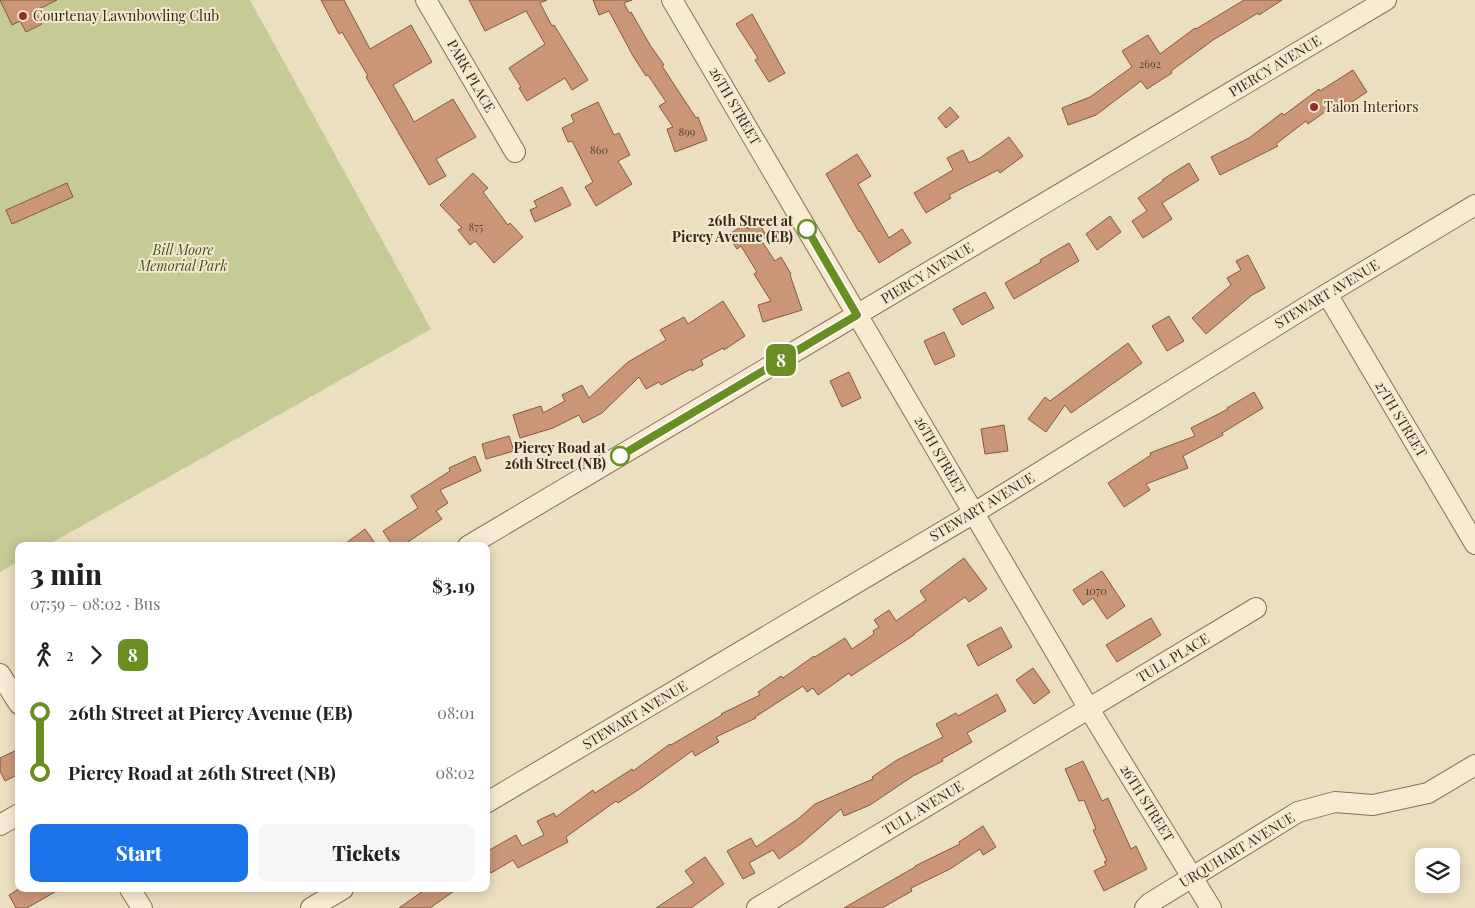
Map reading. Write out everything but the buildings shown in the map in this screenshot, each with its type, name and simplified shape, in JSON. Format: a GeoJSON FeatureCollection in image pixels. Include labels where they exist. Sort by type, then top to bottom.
{"type":"FeatureCollection","features":[{"type":"Feature","properties":{"kind":"street","name":"PARK PLACE"},"geometry":{"type":"LineString","coordinates":[[426,0],[515,152]]}},
{"type":"Feature","properties":{"kind":"street","name":"26TH STREET"},"geometry":{"type":"LineString","coordinates":[[672,0],[1089,709],[1211,908]]}},
{"type":"Feature","properties":{"kind":"street","name":"PIERCY AVENUE"},"geometry":{"type":"LineString","coordinates":[[475,542],[1386,0]]}},
{"type":"Feature","properties":{"kind":"street","name":"STEWART AVENUE"},"geometry":{"type":"LineString","coordinates":[[490,802],[974,513],[1475,204]]}},
{"type":"Feature","properties":{"kind":"street","name":"27TH STREET"},"geometry":{"type":"LineString","coordinates":[[1327,294],[1475,544]]}},
{"type":"Feature","properties":{"kind":"street","name":"TULL PLACE"},"geometry":{"type":"LineString","coordinates":[[1089,709],[1256,608]]}},
{"type":"Feature","properties":{"kind":"street"},"geometry":{"type":"LineString","coordinates":[[0,674],[15,698]]}},
{"type":"Feature","properties":{"kind":"street","name":"TULL AVENUE"},"geometry":{"type":"LineString","coordinates":[[757,908],[1089,709]]}},
{"type":"Feature","properties":{"kind":"street","name":"URQUHART AVENUE"},"geometry":{"type":"LineString","coordinates":[[1145,908],[1150,902],[1298,812],[1335,802],[1373,804],[1428,793],[1475,765]]}},
{"type":"Feature","properties":{"kind":"street"},"geometry":{"type":"LineString","coordinates":[[0,825],[15,816]]}},
{"type":"Feature","properties":{"kind":"street"},"geometry":{"type":"LineString","coordinates":[[132,892],[142,908]]}},
{"type":"Feature","properties":{"kind":"street"},"geometry":{"type":"LineString","coordinates":[[311,908],[338,892]]}},
{"type":"Feature","properties":{"kind":"green space","name":"Bill Moore Memorial Park"},"geometry":{"type":"Polygon","coordinates":[[[0,0],[250,0],[431,329],[53,542],[15,542],[15,563],[0,572],[0,0]]]}},
{"type":"Feature","properties":{"kind":"bus line","name":"8"},"geometry":{"type":"LineString","coordinates":[[620,456],[857,315],[807,229]]}},
{"type":"Feature","properties":{"kind":"place","name":"Courtenay Lawnbowling Club"},"geometry":{"type":"Point","coordinates":[23,16]}},
{"type":"Feature","properties":{"kind":"place","name":"Talon Interiors"},"geometry":{"type":"Point","coordinates":[1314,107]}},
{"type":"Feature","properties":{"kind":"place","name":"26th Street at Piercy Avenue (EB)"},"geometry":{"type":"Point","coordinates":[807,229]}},
{"type":"Feature","properties":{"kind":"place","name":"Piercy Road at 26th Street (NB)"},"geometry":{"type":"Point","coordinates":[620,456]}}]}
